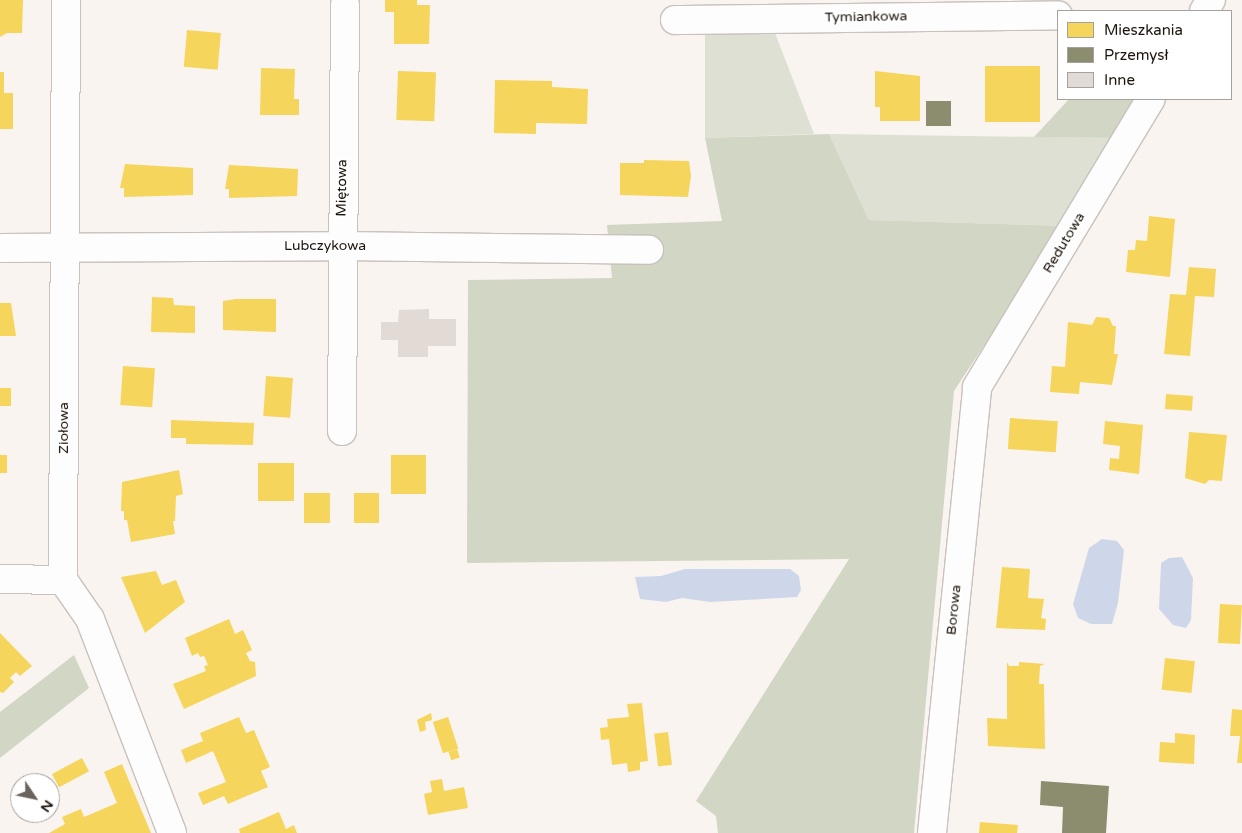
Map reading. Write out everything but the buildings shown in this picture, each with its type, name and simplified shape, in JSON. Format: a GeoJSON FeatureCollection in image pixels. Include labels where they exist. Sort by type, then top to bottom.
{"type":"FeatureCollection","features":[{"type":"Feature","properties":{"kind":"street","name":"Ziołowa"},"geometry":{"type":"LineString","coordinates":[[63,580],[66,0]]}},
{"type":"Feature","properties":{"kind":"street","name":"Miętowa"},"geometry":{"type":"LineString","coordinates":[[342,430],[341,246],[345,5]]}},
{"type":"Feature","properties":{"kind":"street","name":"Tymiankowa"},"geometry":{"type":"LineString","coordinates":[[675,20],[1057,15]]}},
{"type":"Feature","properties":{"kind":"street","name":"Redutowa"},"geometry":{"type":"LineString","coordinates":[[977,387],[1150,100]]}},
{"type":"Feature","properties":{"kind":"street","name":"Lubczykowa"},"geometry":{"type":"LineString","coordinates":[[0,248],[341,246],[650,250]]}},
{"type":"Feature","properties":{"kind":"street","name":"Borowa"},"geometry":{"type":"LineString","coordinates":[[932,833],[977,387]]}},
{"type":"Feature","properties":{"kind":"street"},"geometry":{"type":"LineString","coordinates":[[0,579],[63,580],[90,618],[172,833]]}},
{"type":"Feature","properties":{"kind":"shaded area"},"geometry":{"type":"Polygon","coordinates":[[[705,32],[775,33],[814,134],[705,138],[705,32]]]}},
{"type":"Feature","properties":{"kind":"shaded area"},"geometry":{"type":"Polygon","coordinates":[[[829,134],[1117,138],[1063,226],[869,220],[829,134]]]}},
{"type":"Feature","properties":{"kind":"green space"},"geometry":{"type":"Polygon","coordinates":[[[1068,100],[1140,100],[1117,138],[1034,137],[1068,100]]]}},
{"type":"Feature","properties":{"kind":"green space"},"geometry":{"type":"Polygon","coordinates":[[[829,134],[869,220],[1063,226],[954,391],[914,833],[718,833],[716,816],[696,801],[849,559],[467,563],[468,280],[612,278],[607,225],[722,221],[705,138],[829,134]]]}},
{"type":"Feature","properties":{"kind":"green space"},"geometry":{"type":"Polygon","coordinates":[[[74,655],[89,688],[0,758],[0,712],[74,655]]]}},
{"type":"Feature","properties":{"kind":"water"},"geometry":{"type":"Polygon","coordinates":[[[1102,539],[1117,541],[1124,550],[1118,603],[1112,624],[1091,624],[1078,618],[1073,604],[1089,548],[1102,539]]]}},
{"type":"Feature","properties":{"kind":"water"},"geometry":{"type":"Polygon","coordinates":[[[1182,557],[1193,578],[1191,620],[1186,628],[1173,625],[1159,609],[1161,563],[1169,558],[1182,557]]]}},
{"type":"Feature","properties":{"kind":"water"},"geometry":{"type":"Polygon","coordinates":[[[685,569],[790,569],[799,576],[801,590],[797,597],[710,602],[682,598],[666,602],[640,599],[635,577],[661,576],[685,569]]]}}]}
